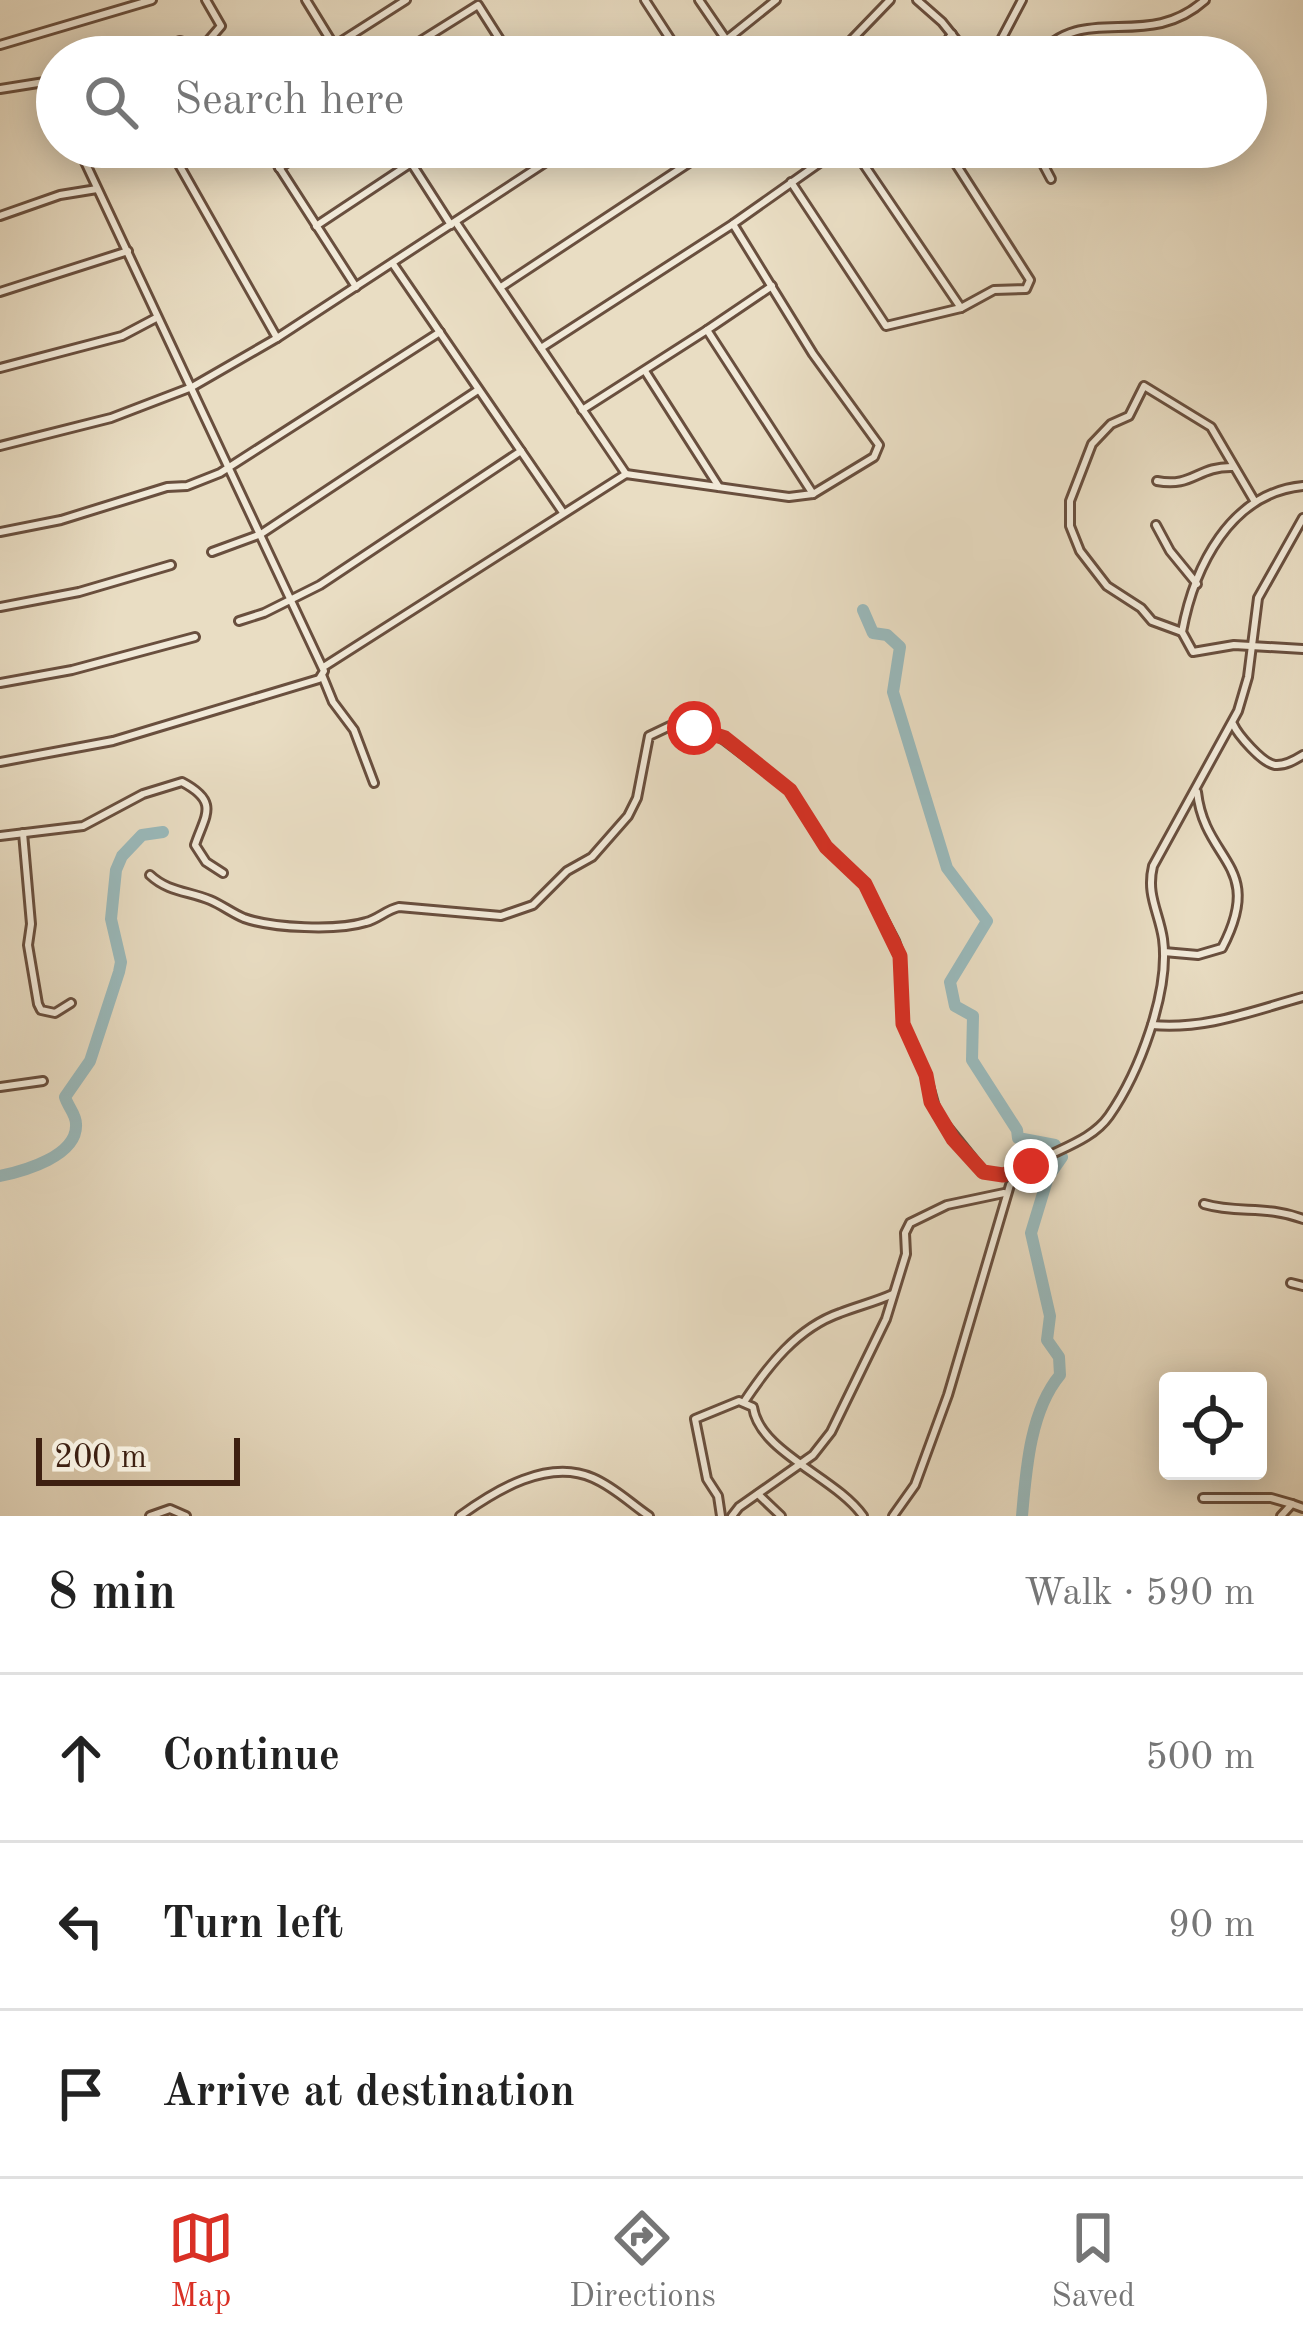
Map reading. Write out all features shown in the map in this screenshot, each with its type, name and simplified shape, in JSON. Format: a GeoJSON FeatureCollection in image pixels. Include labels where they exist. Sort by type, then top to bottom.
{"type":"FeatureCollection","features":[{"type":"Feature","properties":{"kind":"street"},"geometry":{"type":"LineString","coordinates":[[0,45],[152,0]]}},
{"type":"Feature","properties":{"kind":"street"},"geometry":{"type":"LineString","coordinates":[[206,0],[218,16]]}},
{"type":"Feature","properties":{"kind":"street"},"geometry":{"type":"LineString","coordinates":[[216,36],[220,32],[220,0]]}},
{"type":"Feature","properties":{"kind":"street"},"geometry":{"type":"LineString","coordinates":[[306,0],[328,36]]}},
{"type":"Feature","properties":{"kind":"street"},"geometry":{"type":"LineString","coordinates":[[350,36],[406,0]]}},
{"type":"Feature","properties":{"kind":"street"},"geometry":{"type":"LineString","coordinates":[[645,0],[668,36]]}},
{"type":"Feature","properties":{"kind":"street"},"geometry":{"type":"LineString","coordinates":[[699,0],[724,36]]}},
{"type":"Feature","properties":{"kind":"street"},"geometry":{"type":"LineString","coordinates":[[733,36],[776,0]]}},
{"type":"Feature","properties":{"kind":"street"},"geometry":{"type":"LineString","coordinates":[[855,36],[890,0]]}},
{"type":"Feature","properties":{"kind":"street"},"geometry":{"type":"LineString","coordinates":[[917,0],[952,34]]}},
{"type":"Feature","properties":{"kind":"street"},"geometry":{"type":"LineString","coordinates":[[1003,36],[1022,0]]}},
{"type":"Feature","properties":{"kind":"street"},"geometry":{"type":"LineString","coordinates":[[1133,17],[1153,22],[1184,14],[1205,0]]}},
{"type":"Feature","properties":{"kind":"street"},"geometry":{"type":"LineString","coordinates":[[429,36],[482,3],[500,36]]}},
{"type":"Feature","properties":{"kind":"street"},"geometry":{"type":"LineString","coordinates":[[1051,36],[1065,24]]}},
{"type":"Feature","properties":{"kind":"street"},"geometry":{"type":"LineString","coordinates":[[0,89],[36,84]]}},
{"type":"Feature","properties":{"kind":"street"},"geometry":{"type":"LineString","coordinates":[[87,168],[374,783]]}},
{"type":"Feature","properties":{"kind":"street"},"geometry":{"type":"LineString","coordinates":[[181,168],[277,338]]}},
{"type":"Feature","properties":{"kind":"street"},"geometry":{"type":"LineString","coordinates":[[279,168],[356,287]]}},
{"type":"Feature","properties":{"kind":"street"},"geometry":{"type":"LineString","coordinates":[[316,226],[403,168]]}},
{"type":"Feature","properties":{"kind":"street"},"geometry":{"type":"LineString","coordinates":[[414,168],[626,474]]}},
{"type":"Feature","properties":{"kind":"street"},"geometry":{"type":"LineString","coordinates":[[0,446],[112,418],[192,387],[277,338],[537,168]]}},
{"type":"Feature","properties":{"kind":"street"},"geometry":{"type":"LineString","coordinates":[[501,287],[681,168]]}},
{"type":"Feature","properties":{"kind":"street"},"geometry":{"type":"LineString","coordinates":[[541,348],[811,168]]}},
{"type":"Feature","properties":{"kind":"street"},"geometry":{"type":"LineString","coordinates":[[866,168],[961,308]]}},
{"type":"Feature","properties":{"kind":"street"},"geometry":{"type":"LineString","coordinates":[[791,182],[886,326],[961,308],[994,290],[1022,290],[1030,280],[958,168]]}},
{"type":"Feature","properties":{"kind":"street"},"geometry":{"type":"LineString","coordinates":[[1045,168],[1051,179]]}},
{"type":"Feature","properties":{"kind":"street"},"geometry":{"type":"LineString","coordinates":[[0,216],[97,189]]}},
{"type":"Feature","properties":{"kind":"street"},"geometry":{"type":"LineString","coordinates":[[0,762],[113,741],[323,671],[626,474],[789,497],[813,494],[874,457],[880,449],[733,224]]}},
{"type":"Feature","properties":{"kind":"street"},"geometry":{"type":"LineString","coordinates":[[0,292],[128,251]]}},
{"type":"Feature","properties":{"kind":"street"},"geometry":{"type":"LineString","coordinates":[[393,264],[562,512]]}},
{"type":"Feature","properties":{"kind":"street"},"geometry":{"type":"LineString","coordinates":[[582,410],[772,286]]}},
{"type":"Feature","properties":{"kind":"street"},"geometry":{"type":"LineString","coordinates":[[0,368],[122,336],[156,318]]}},
{"type":"Feature","properties":{"kind":"street"},"geometry":{"type":"LineString","coordinates":[[706,330],[813,494]]}},
{"type":"Feature","properties":{"kind":"street"},"geometry":{"type":"LineString","coordinates":[[0,532],[61,520],[167,487],[187,486],[228,468],[440,332]]}},
{"type":"Feature","properties":{"kind":"street"},"geometry":{"type":"LineString","coordinates":[[645,370],[719,487]]}},
{"type":"Feature","properties":{"kind":"street"},"geometry":{"type":"LineString","coordinates":[[1256,502],[1221,440],[1202,419],[1142,386],[1130,416],[1111,424],[1092,444],[1070,501],[1070,526],[1080,551],[1107,586],[1152,621],[1182,632],[1193,652],[1234,645],[1303,649]]}},
{"type":"Feature","properties":{"kind":"street"},"geometry":{"type":"LineString","coordinates":[[212,552],[261,534],[478,390]]}},
{"type":"Feature","properties":{"kind":"street"},"geometry":{"type":"LineString","coordinates":[[239,621],[329,579],[521,451]]}},
{"type":"Feature","properties":{"kind":"street"},"geometry":{"type":"LineString","coordinates":[[1157,481],[1181,484],[1212,468],[1233,467]]}},
{"type":"Feature","properties":{"kind":"street"},"geometry":{"type":"LineString","coordinates":[[1182,632],[1220,533],[1256,502],[1286,488],[1303,487]]}},
{"type":"Feature","properties":{"kind":"street"},"geometry":{"type":"LineString","coordinates":[[150,875],[174,891],[200,896],[243,917],[268,923],[330,928],[368,922],[400,907],[511,914],[533,905],[567,872],[592,857],[628,816],[637,798],[649,736],[670,726],[715,734],[790,790],[826,847],[865,884],[900,956],[903,1024],[926,1075],[931,1102],[953,1139],[983,1172],[1021,1171],[1065,1149],[1109,1115],[1152,1025],[1164,952],[1149,893],[1151,874],[1233,724],[1246,689],[1258,598],[1303,518]]}},
{"type":"Feature","properties":{"kind":"street"},"geometry":{"type":"LineString","coordinates":[[1156,525],[1197,584]]}},
{"type":"Feature","properties":{"kind":"street"},"geometry":{"type":"LineString","coordinates":[[0,607],[79,592],[171,565]]}},
{"type":"Feature","properties":{"kind":"street"},"geometry":{"type":"LineString","coordinates":[[0,683],[195,638]]}},
{"type":"Feature","properties":{"kind":"street"},"geometry":{"type":"LineString","coordinates":[[1233,724],[1239,737],[1269,763],[1281,765],[1303,755]]}},
{"type":"Feature","properties":{"kind":"street"},"geometry":{"type":"LineString","coordinates":[[0,836],[94,822],[130,800],[182,782],[208,808],[208,819],[195,845],[206,862],[223,873]]}},
{"type":"Feature","properties":{"kind":"street"},"geometry":{"type":"LineString","coordinates":[[1164,952],[1198,955],[1222,947],[1239,898],[1236,877],[1201,812],[1197,789]]}},
{"type":"Feature","properties":{"kind":"street"},"geometry":{"type":"LineString","coordinates":[[23,833],[31,924],[28,945],[38,1004],[41,1010],[55,1013],[71,1003]]}},
{"type":"Feature","properties":{"kind":"street"},"geometry":{"type":"LineString","coordinates":[[1152,1025],[1196,1026],[1303,998]]}},
{"type":"Feature","properties":{"kind":"street"},"geometry":{"type":"LineString","coordinates":[[0,1088],[43,1081]]}},
{"type":"Feature","properties":{"kind":"street"},"geometry":{"type":"LineString","coordinates":[[893,1516],[915,1484],[948,1395],[1006,1193],[1021,1171]]}},
{"type":"Feature","properties":{"kind":"street"},"geometry":{"type":"LineString","coordinates":[[732,1516],[822,1447],[832,1432],[883,1326],[906,1254],[905,1233],[913,1220],[947,1205],[1006,1193]]}},
{"type":"Feature","properties":{"kind":"street"},"geometry":{"type":"LineString","coordinates":[[1204,1204],[1275,1209],[1303,1219]]}},
{"type":"Feature","properties":{"kind":"street"},"geometry":{"type":"LineString","coordinates":[[1291,1282],[1303,1286]]}},
{"type":"Feature","properties":{"kind":"street"},"geometry":{"type":"LineString","coordinates":[[743,1402],[776,1357],[814,1327],[893,1294]]}},
{"type":"Feature","properties":{"kind":"street"},"geometry":{"type":"LineString","coordinates":[[721,1516],[718,1496],[707,1479],[695,1419],[730,1402],[753,1407],[756,1425],[800,1464],[844,1493],[863,1516]]}},
{"type":"Feature","properties":{"kind":"street"},"geometry":{"type":"LineString","coordinates":[[460,1516],[530,1477],[554,1471],[596,1479],[649,1516]]}},
{"type":"Feature","properties":{"kind":"street"},"geometry":{"type":"LineString","coordinates":[[758,1494],[781,1516]]}},
{"type":"Feature","properties":{"kind":"street"},"geometry":{"type":"LineString","coordinates":[[1203,1498],[1271,1498],[1299,1505]]}},
{"type":"Feature","properties":{"kind":"street"},"geometry":{"type":"LineString","coordinates":[[1281,1516],[1299,1505]]}},
{"type":"Feature","properties":{"kind":"street"},"geometry":{"type":"LineString","coordinates":[[150,1516],[170,1509],[186,1516]]}},
{"type":"Feature","properties":{"kind":"waterway"},"geometry":{"type":"LineString","coordinates":[[863,610],[873,633],[887,635],[900,647],[893,692],[947,868],[987,921],[950,982],[955,1006],[973,1016],[972,1060],[1018,1138],[1055,1145],[1062,1157],[1048,1177],[1031,1233],[1050,1316],[1047,1340],[1059,1357],[1060,1375],[1036,1423],[1022,1516]]}},
{"type":"Feature","properties":{"kind":"waterway"},"geometry":{"type":"LineString","coordinates":[[0,1176],[48,1160],[74,1135],[76,1120],[65,1097],[90,1061],[121,962],[111,919],[116,870],[142,835],[163,832]]}},
{"type":"Feature","properties":{"kind":"route"},"geometry":{"type":"LineString","coordinates":[[694,728],[725,738],[790,790],[826,847],[865,884],[895,940],[903,1024],[926,1075],[931,1102],[953,1139],[983,1172],[1003,1175],[1031,1166]]}}]}
